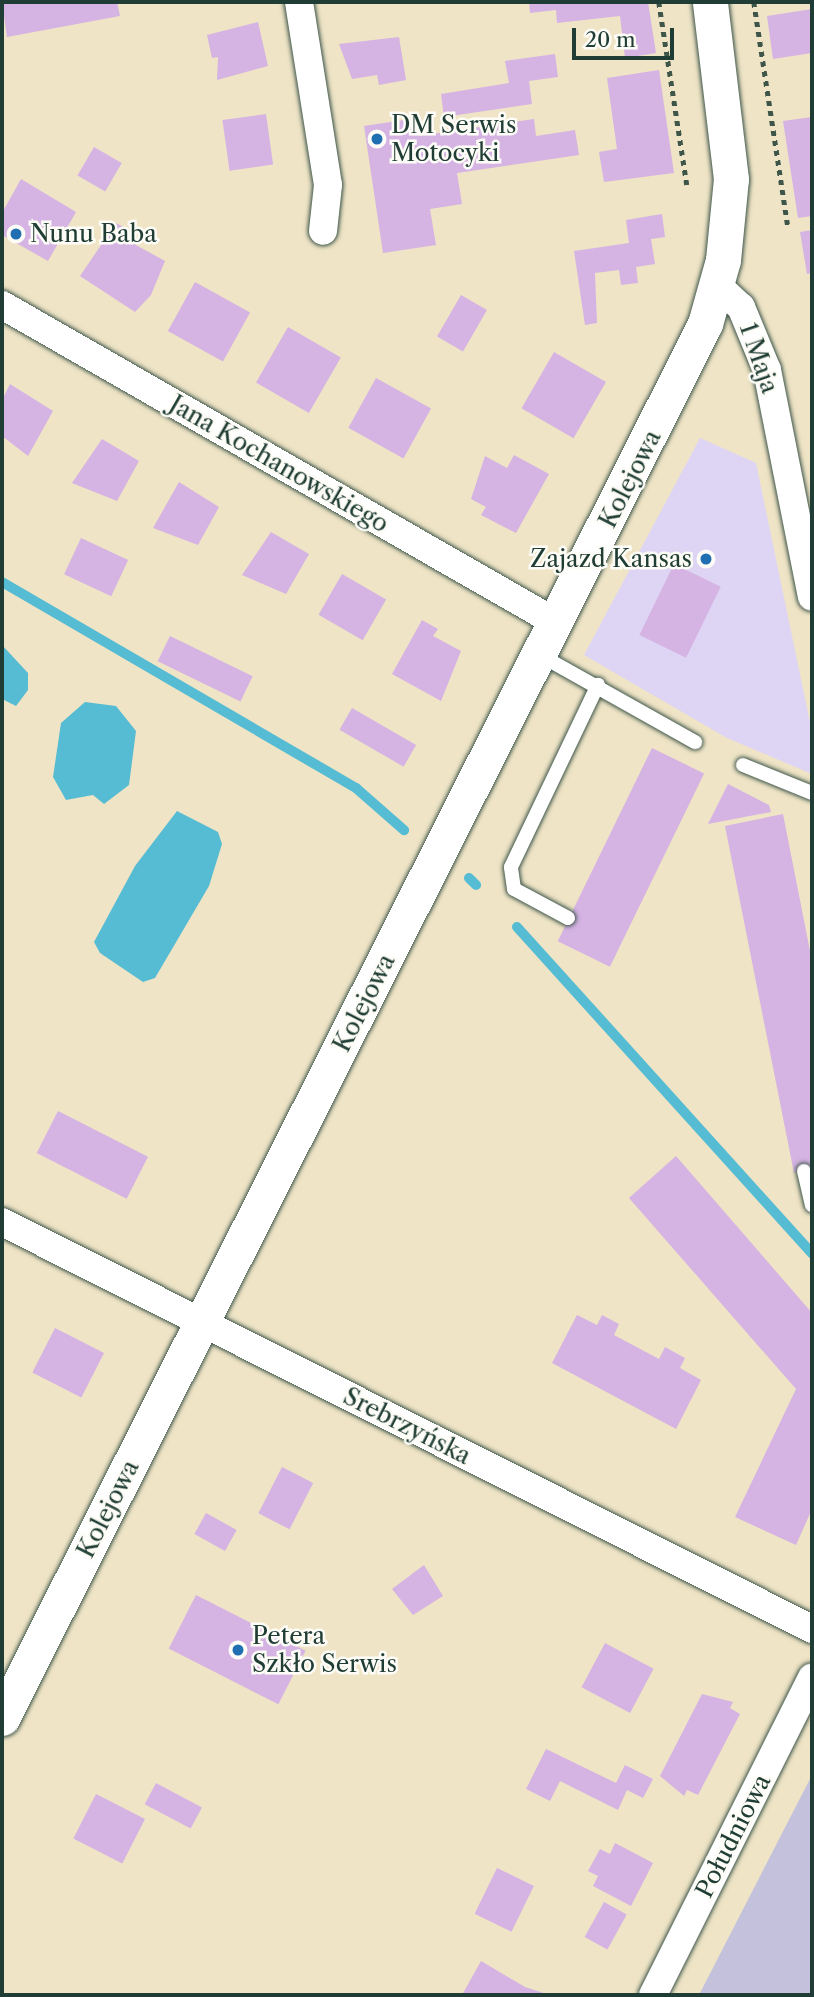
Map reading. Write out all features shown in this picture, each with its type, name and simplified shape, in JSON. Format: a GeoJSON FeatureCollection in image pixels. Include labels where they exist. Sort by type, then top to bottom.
{"type":"FeatureCollection","features":[{"type":"Feature","properties":{"kind":"street"},"geometry":{"type":"LineString","coordinates":[[299,2],[328,184],[323,231]]}},
{"type":"Feature","properties":{"kind":"street"},"geometry":{"type":"LineString","coordinates":[[710,2],[731,159],[717,285]]}},
{"type":"Feature","properties":{"kind":"street","name":"1 Maja"},"geometry":{"type":"LineString","coordinates":[[717,285],[741,307],[767,370],[812,597]]}},
{"type":"Feature","properties":{"kind":"street","name":"Kolejowa"},"geometry":{"type":"LineString","coordinates":[[2,1718],[689,360],[717,285]]}},
{"type":"Feature","properties":{"kind":"street","name":"Jana Kochanowskiego"},"geometry":{"type":"LineString","coordinates":[[2,305],[557,623]]}},
{"type":"Feature","properties":{"kind":"street","name":"Srebrzyńska"},"geometry":{"type":"LineString","coordinates":[[2,1222],[812,1629]]}},
{"type":"Feature","properties":{"kind":"street","name":"Południowa"},"geometry":{"type":"LineString","coordinates":[[653,1995],[812,1678]]}},
{"type":"Feature","properties":{"kind":"lane"},"geometry":{"type":"LineString","coordinates":[[540,655],[598,685],[695,742]]}},
{"type":"Feature","properties":{"kind":"lane"},"geometry":{"type":"LineString","coordinates":[[568,918],[514,889],[511,866],[598,685]]}},
{"type":"Feature","properties":{"kind":"lane"},"geometry":{"type":"LineString","coordinates":[[743,765],[812,793]]}},
{"type":"Feature","properties":{"kind":"lane"},"geometry":{"type":"LineString","coordinates":[[804,1171],[812,1206]]}},
{"type":"Feature","properties":{"kind":"path"},"geometry":{"type":"LineString","coordinates":[[659,2],[687,186]]}},
{"type":"Feature","properties":{"kind":"path"},"geometry":{"type":"LineString","coordinates":[[754,2],[788,227]]}},
{"type":"Feature","properties":{"kind":"shaded area","name":"Zajazd Kansas"},"geometry":{"type":"Polygon","coordinates":[[[700,438],[756,463],[812,732],[812,774],[727,738],[584,655],[700,438]]]}},
{"type":"Feature","properties":{"kind":"shaded area"},"geometry":{"type":"Polygon","coordinates":[[[812,1775],[812,1995],[699,1995],[812,1775]]]}},
{"type":"Feature","properties":{"kind":"water"},"geometry":{"type":"Polygon","coordinates":[[[2,645],[28,673],[28,690],[16,706],[2,699],[2,645]]]}},
{"type":"Feature","properties":{"kind":"water"},"geometry":{"type":"Polygon","coordinates":[[[85,702],[116,706],[136,731],[129,785],[104,804],[93,795],[66,800],[53,777],[61,723],[85,702]]]}},
{"type":"Feature","properties":{"kind":"water"},"geometry":{"type":"Polygon","coordinates":[[[177,811],[218,832],[222,844],[209,886],[155,978],[143,982],[100,953],[94,942],[135,866],[177,811]]]}},
{"type":"Feature","properties":{"kind":"building"},"geometry":{"type":"Polygon","coordinates":[[[2,2],[117,2],[120,16],[7,37],[2,2]]]}},
{"type":"Feature","properties":{"kind":"building"},"geometry":{"type":"Polygon","coordinates":[[[529,2],[648,2],[656,53],[625,58],[620,16],[557,23],[556,10],[530,13],[529,2]]]}},
{"type":"Feature","properties":{"kind":"building"},"geometry":{"type":"Polygon","coordinates":[[[812,9],[812,53],[773,59],[767,16],[812,9]]]}},
{"type":"Feature","properties":{"kind":"building"},"geometry":{"type":"Polygon","coordinates":[[[258,22],[268,66],[217,80],[218,57],[212,58],[207,35],[258,22]]]}},
{"type":"Feature","properties":{"kind":"building"},"geometry":{"type":"Polygon","coordinates":[[[399,37],[406,80],[379,85],[377,75],[352,79],[339,44],[399,37]]]}},
{"type":"Feature","properties":{"kind":"building"},"geometry":{"type":"Polygon","coordinates":[[[555,54],[558,77],[529,81],[532,104],[444,117],[441,94],[509,83],[505,61],[555,54]]]}},
{"type":"Feature","properties":{"kind":"building"},"geometry":{"type":"Polygon","coordinates":[[[659,70],[674,173],[604,182],[599,152],[617,149],[607,78],[659,70]]]}},
{"type":"Feature","properties":{"kind":"building"},"geometry":{"type":"Polygon","coordinates":[[[266,114],[273,165],[230,171],[222,120],[266,114]]]}},
{"type":"Feature","properties":{"kind":"building"},"geometry":{"type":"Polygon","coordinates":[[[812,117],[812,216],[798,218],[783,121],[812,117]]]}},
{"type":"Feature","properties":{"kind":"building"},"geometry":{"type":"Polygon","coordinates":[[[417,118],[419,136],[534,119],[536,136],[575,130],[579,155],[457,173],[462,204],[430,209],[436,245],[383,253],[364,126],[417,118]]]}},
{"type":"Feature","properties":{"kind":"building"},"geometry":{"type":"Polygon","coordinates":[[[94,147],[122,163],[105,192],[78,176],[94,147]]]}},
{"type":"Feature","properties":{"kind":"building"},"geometry":{"type":"Polygon","coordinates":[[[21,179],[76,212],[48,261],[2,235],[2,213],[21,179]]]}},
{"type":"Feature","properties":{"kind":"building"},"geometry":{"type":"Polygon","coordinates":[[[662,214],[665,237],[651,239],[655,264],[636,267],[638,283],[621,285],[619,270],[595,273],[597,323],[585,325],[574,251],[629,243],[626,220],[662,214]]]}},
{"type":"Feature","properties":{"kind":"building"},"geometry":{"type":"Polygon","coordinates":[[[116,223],[129,230],[125,239],[165,261],[151,295],[135,312],[80,276],[116,223]]]}},
{"type":"Feature","properties":{"kind":"building"},"geometry":{"type":"Polygon","coordinates":[[[812,230],[812,273],[807,274],[800,232],[812,230]]]}},
{"type":"Feature","properties":{"kind":"building"},"geometry":{"type":"Polygon","coordinates":[[[195,282],[250,313],[223,362],[168,331],[195,282]]]}},
{"type":"Feature","properties":{"kind":"building"},"geometry":{"type":"Polygon","coordinates":[[[461,295],[487,310],[463,352],[437,337],[461,295]]]}},
{"type":"Feature","properties":{"kind":"building"},"geometry":{"type":"Polygon","coordinates":[[[288,327],[341,358],[309,413],[256,382],[288,327]]]}},
{"type":"Feature","properties":{"kind":"building"},"geometry":{"type":"Polygon","coordinates":[[[554,352],[606,382],[573,438],[522,408],[554,352]]]}},
{"type":"Feature","properties":{"kind":"building"},"geometry":{"type":"Polygon","coordinates":[[[376,378],[431,409],[403,458],[348,428],[376,378]]]}},
{"type":"Feature","properties":{"kind":"building"},"geometry":{"type":"Polygon","coordinates":[[[10,384],[53,411],[28,456],[2,436],[2,400],[10,384]]]}},
{"type":"Feature","properties":{"kind":"building"},"geometry":{"type":"Polygon","coordinates":[[[102,439],[139,461],[117,501],[72,483],[102,439]]]}},
{"type":"Feature","properties":{"kind":"building"},"geometry":{"type":"Polygon","coordinates":[[[514,455],[549,474],[516,533],[481,515],[486,507],[471,499],[485,456],[507,468],[514,455]]]}},
{"type":"Feature","properties":{"kind":"building"},"geometry":{"type":"Polygon","coordinates":[[[179,482],[219,507],[198,545],[153,528],[179,482]]]}},
{"type":"Feature","properties":{"kind":"building"},"geometry":{"type":"Polygon","coordinates":[[[271,532],[309,554],[286,594],[242,575],[271,532]]]}},
{"type":"Feature","properties":{"kind":"building"},"geometry":{"type":"Polygon","coordinates":[[[81,538],[128,560],[111,596],[64,574],[81,538]]]}},
{"type":"Feature","properties":{"kind":"building"},"geometry":{"type":"Polygon","coordinates":[[[674,564],[721,587],[686,658],[639,635],[674,564]]]}},
{"type":"Feature","properties":{"kind":"building"},"geometry":{"type":"Polygon","coordinates":[[[342,574],[386,600],[363,640],[318,615],[342,574]]]}},
{"type":"Feature","properties":{"kind":"building"},"geometry":{"type":"Polygon","coordinates":[[[422,620],[438,629],[433,636],[461,651],[441,701],[392,674],[422,620]]]}},
{"type":"Feature","properties":{"kind":"building"},"geometry":{"type":"Polygon","coordinates":[[[170,636],[253,676],[240,701],[158,661],[170,636]]]}},
{"type":"Feature","properties":{"kind":"building"},"geometry":{"type":"Polygon","coordinates":[[[352,708],[416,745],[404,767],[340,730],[352,708]]]}},
{"type":"Feature","properties":{"kind":"building"},"geometry":{"type":"Polygon","coordinates":[[[652,748],[704,773],[610,967],[558,941],[652,748]]]}},
{"type":"Feature","properties":{"kind":"building"},"geometry":{"type":"Polygon","coordinates":[[[728,784],[769,805],[771,812],[708,824],[728,784]]]}},
{"type":"Feature","properties":{"kind":"building"},"geometry":{"type":"Polygon","coordinates":[[[783,814],[812,961],[812,1169],[794,1173],[725,826],[783,814]]]}},
{"type":"Feature","properties":{"kind":"building"},"geometry":{"type":"Polygon","coordinates":[[[58,1111],[148,1157],[127,1199],[37,1153],[58,1111]]]}},
{"type":"Feature","properties":{"kind":"building"},"geometry":{"type":"Polygon","coordinates":[[[676,1156],[812,1313],[812,1509],[796,1545],[735,1517],[796,1389],[629,1198],[676,1156]]]}},
{"type":"Feature","properties":{"kind":"building"},"geometry":{"type":"Polygon","coordinates":[[[577,1315],[597,1325],[602,1315],[619,1324],[614,1335],[659,1359],[665,1347],[685,1358],[680,1368],[701,1380],[676,1429],[552,1363],[577,1315]]]}},
{"type":"Feature","properties":{"kind":"building"},"geometry":{"type":"Polygon","coordinates":[[[55,1328],[104,1353],[81,1398],[32,1373],[55,1328]]]}},
{"type":"Feature","properties":{"kind":"building"},"geometry":{"type":"Polygon","coordinates":[[[282,1467],[313,1483],[290,1529],[258,1513],[282,1467]]]}},
{"type":"Feature","properties":{"kind":"building"},"geometry":{"type":"Polygon","coordinates":[[[206,1513],[237,1530],[225,1551],[194,1534],[206,1513]]]}},
{"type":"Feature","properties":{"kind":"building"},"geometry":{"type":"Polygon","coordinates":[[[424,1565],[443,1596],[413,1615],[392,1589],[424,1565]]]}},
{"type":"Feature","properties":{"kind":"building","name":"Petera Szkło Serwis"},"geometry":{"type":"Polygon","coordinates":[[[196,1595],[306,1651],[278,1704],[169,1648],[196,1595]]]}},
{"type":"Feature","properties":{"kind":"building"},"geometry":{"type":"Polygon","coordinates":[[[605,1643],[654,1669],[630,1713],[582,1687],[605,1643]]]}},
{"type":"Feature","properties":{"kind":"building"},"geometry":{"type":"Polygon","coordinates":[[[702,1694],[733,1702],[730,1708],[740,1714],[698,1795],[687,1790],[684,1796],[660,1776],[702,1694]]]}},
{"type":"Feature","properties":{"kind":"building"},"geometry":{"type":"Polygon","coordinates":[[[546,1749],[616,1783],[625,1765],[653,1779],[643,1798],[627,1790],[618,1810],[560,1781],[550,1801],[526,1789],[546,1749]]]}},
{"type":"Feature","properties":{"kind":"building"},"geometry":{"type":"Polygon","coordinates":[[[156,1783],[202,1807],[191,1829],[145,1804],[156,1783]]]}},
{"type":"Feature","properties":{"kind":"building"},"geometry":{"type":"Polygon","coordinates":[[[96,1794],[145,1819],[122,1864],[73,1839],[96,1794]]]}},
{"type":"Feature","properties":{"kind":"building"},"geometry":{"type":"Polygon","coordinates":[[[615,1843],[653,1863],[631,1906],[593,1886],[598,1876],[588,1871],[600,1849],[610,1854],[615,1843]]]}},
{"type":"Feature","properties":{"kind":"building"},"geometry":{"type":"Polygon","coordinates":[[[497,1868],[534,1886],[511,1932],[475,1914],[497,1868]]]}},
{"type":"Feature","properties":{"kind":"building"},"geometry":{"type":"Polygon","coordinates":[[[604,1902],[627,1915],[607,1950],[585,1937],[604,1902]]]}},
{"type":"Feature","properties":{"kind":"building"},"geometry":{"type":"Polygon","coordinates":[[[481,1961],[525,1987],[550,1995],[462,1995],[481,1961]]]}},
{"type":"Feature","properties":{"kind":"waterway"},"geometry":{"type":"LineString","coordinates":[[2,582],[356,788],[404,830]]}},
{"type":"Feature","properties":{"kind":"waterway"},"geometry":{"type":"LineString","coordinates":[[469,878],[476,885]]}},
{"type":"Feature","properties":{"kind":"waterway"},"geometry":{"type":"LineString","coordinates":[[517,927],[812,1254]]}},
{"type":"Feature","properties":{"kind":"place","name":"DM Serwis Motocyki"},"geometry":{"type":"Point","coordinates":[377,139]}},
{"type":"Feature","properties":{"kind":"place","name":"Nunu Baba"},"geometry":{"type":"Point","coordinates":[16,234]}},
{"type":"Feature","properties":{"kind":"place","name":"Zajazd Kansas"},"geometry":{"type":"Point","coordinates":[706,559]}},
{"type":"Feature","properties":{"kind":"place","name":"Petera Szkło Serwis"},"geometry":{"type":"Point","coordinates":[238,1650]}}]}
